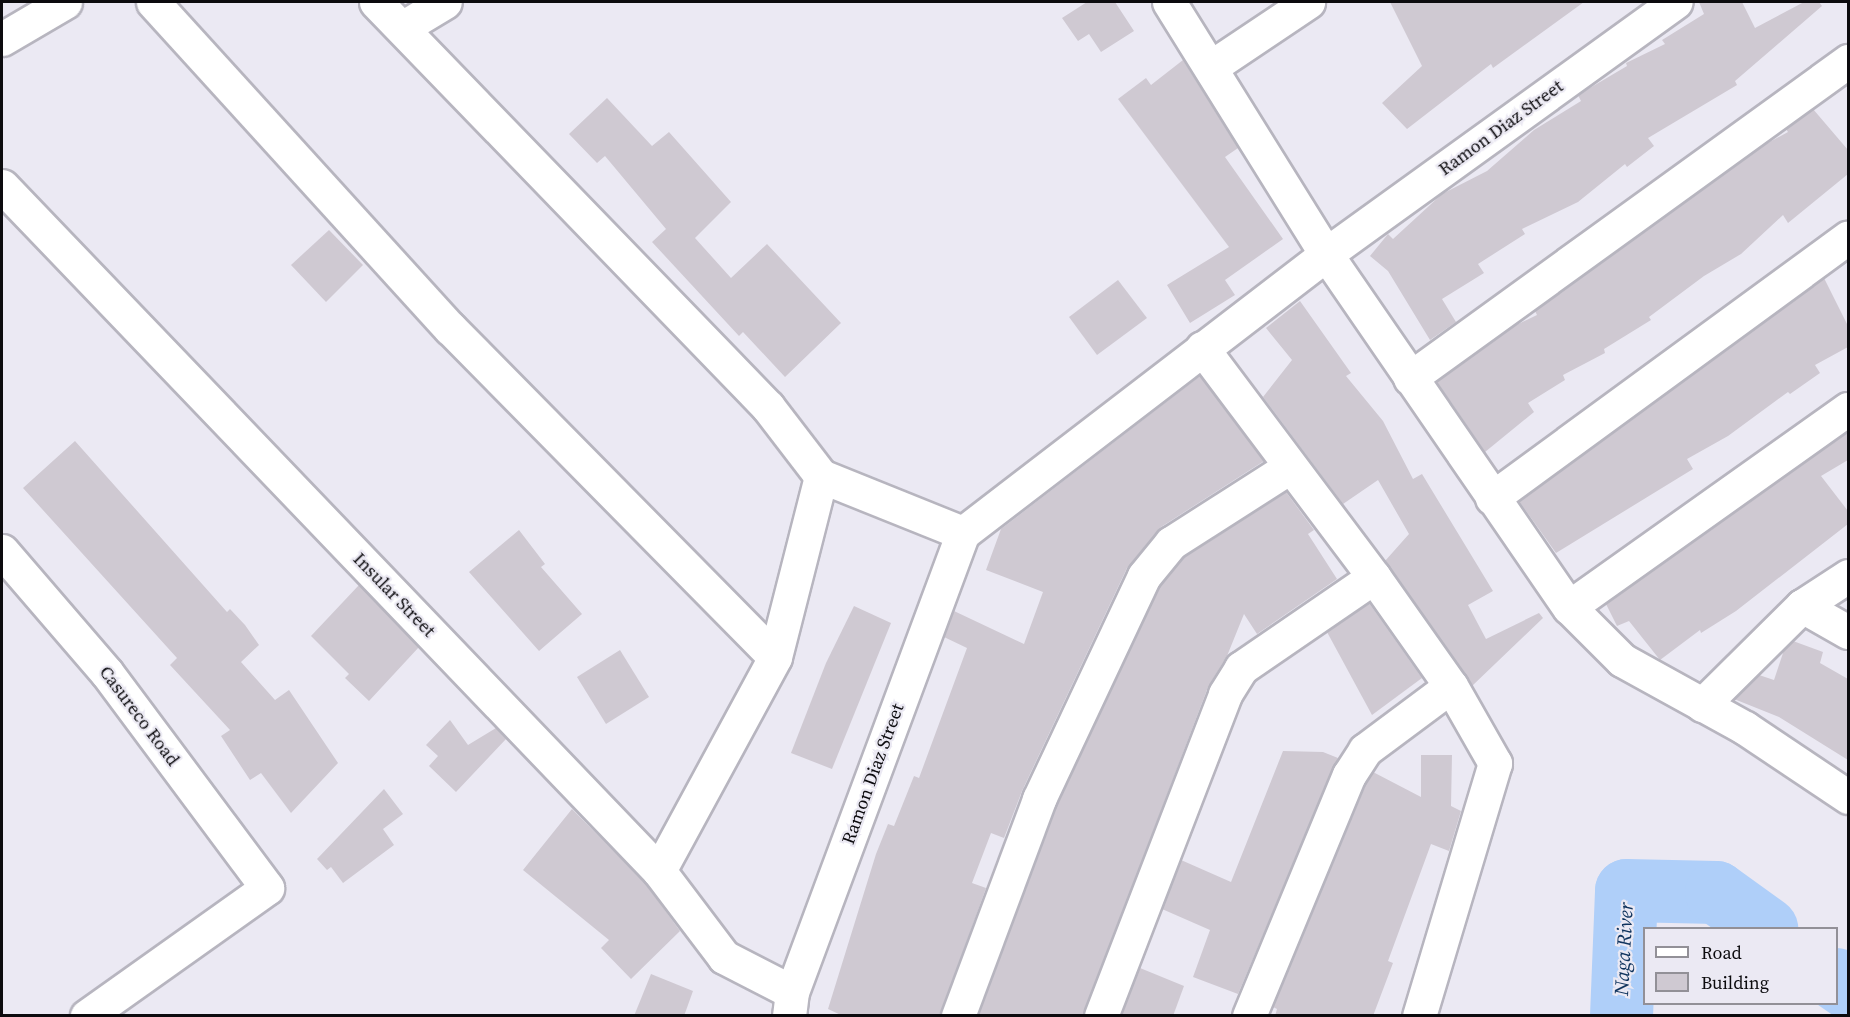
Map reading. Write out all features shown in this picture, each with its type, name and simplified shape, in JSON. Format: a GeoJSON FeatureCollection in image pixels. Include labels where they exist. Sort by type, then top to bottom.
{"type":"FeatureCollection","features":[{"type":"Feature","properties":{"kind":"street"},"geometry":{"type":"LineString","coordinates":[[2,39],[65,2]]}},
{"type":"Feature","properties":{"kind":"street"},"geometry":{"type":"LineString","coordinates":[[153,2],[450,328],[775,657]]}},
{"type":"Feature","properties":{"kind":"street"},"geometry":{"type":"LineString","coordinates":[[376,2],[768,407],[820,477],[963,533]]}},
{"type":"Feature","properties":{"kind":"street"},"geometry":{"type":"LineString","coordinates":[[402,28],[445,2]]}},
{"type":"Feature","properties":{"kind":"street"},"geometry":{"type":"LineString","coordinates":[[1169,2],[1326,254],[1569,608],[1622,660],[1745,728],[1848,797]]}},
{"type":"Feature","properties":{"kind":"street"},"geometry":{"type":"LineString","coordinates":[[1211,67],[1308,2]]}},
{"type":"Feature","properties":{"kind":"street","name":"Ramon Diaz Street"},"geometry":{"type":"LineString","coordinates":[[791,1004],[963,533],[1326,254],[1676,2]]}},
{"type":"Feature","properties":{"kind":"street"},"geometry":{"type":"LineString","coordinates":[[1410,378],[1848,61]]}},
{"type":"Feature","properties":{"kind":"street","name":"Insular Street"},"geometry":{"type":"LineString","coordinates":[[2,186],[659,871],[724,957],[791,1004]]}},
{"type":"Feature","properties":{"kind":"street"},"geometry":{"type":"LineString","coordinates":[[1492,498],[1848,237]]}},
{"type":"Feature","properties":{"kind":"street"},"geometry":{"type":"LineString","coordinates":[[1202,348],[1374,577],[1450,686],[1495,763],[1419,1016]]}},
{"type":"Feature","properties":{"kind":"street"},"geometry":{"type":"LineString","coordinates":[[1569,608],[1848,409]]}},
{"type":"Feature","properties":{"kind":"street"},"geometry":{"type":"LineString","coordinates":[[958,1016],[1038,799],[1144,576],[1171,543],[1290,467]]}},
{"type":"Feature","properties":{"kind":"street"},"geometry":{"type":"LineString","coordinates":[[659,871],[775,657],[820,477]]}},
{"type":"Feature","properties":{"kind":"street","name":"Casureco Road"},"geometry":{"type":"LineString","coordinates":[[2,551],[107,673],[267,888],[87,1016]]}},
{"type":"Feature","properties":{"kind":"street"},"geometry":{"type":"LineString","coordinates":[[1702,705],[1802,606],[1848,576]]}},
{"type":"Feature","properties":{"kind":"street"},"geometry":{"type":"LineString","coordinates":[[1101,1016],[1225,694],[1242,668],[1374,577]]}},
{"type":"Feature","properties":{"kind":"street"},"geometry":{"type":"LineString","coordinates":[[1802,606],[1848,632]]}},
{"type":"Feature","properties":{"kind":"street"},"geometry":{"type":"LineString","coordinates":[[1249,1016],[1349,775],[1365,750],[1450,686]]}},
{"type":"Feature","properties":{"kind":"building"},"geometry":{"type":"Polygon","coordinates":[[[1087,2],[1115,2],[1134,31],[1101,52],[1089,34],[1078,41],[1062,18],[1087,2]]]}},
{"type":"Feature","properties":{"kind":"building"},"geometry":{"type":"Polygon","coordinates":[[[1390,2],[1584,2],[1493,68],[1491,64],[1407,129],[1382,103],[1422,66],[1390,2]]]}},
{"type":"Feature","properties":{"kind":"building"},"geometry":{"type":"Polygon","coordinates":[[[1699,2],[1742,2],[1755,28],[1804,2],[1819,2],[1822,6],[1735,81],[1737,85],[1648,138],[1654,146],[1627,167],[1625,164],[1578,202],[1522,229],[1525,234],[1478,264],[1484,273],[1442,299],[1456,322],[1430,340],[1388,271],[1370,256],[1388,234],[1393,239],[1442,194],[1487,171],[1534,130],[1581,101],[1578,95],[1627,66],[1626,63],[1665,44],[1662,40],[1704,14],[1699,2]]]}},
{"type":"Feature","properties":{"kind":"building"},"geometry":{"type":"Polygon","coordinates":[[[1183,60],[1238,148],[1225,157],[1283,239],[1225,280],[1235,295],[1190,323],[1167,285],[1229,247],[1118,99],[1146,78],[1151,85],[1183,60]]]}},
{"type":"Feature","properties":{"kind":"building"},"geometry":{"type":"Polygon","coordinates":[[[607,98],[652,146],[669,132],[731,202],[695,238],[731,278],[767,244],[841,323],[785,377],[743,332],[739,336],[652,242],[666,229],[605,156],[597,163],[569,134],[607,98]]]}},
{"type":"Feature","properties":{"kind":"building"},"geometry":{"type":"Polygon","coordinates":[[[1813,109],[1848,150],[1848,174],[1788,223],[1783,215],[1741,254],[1704,276],[1649,317],[1651,320],[1604,349],[1605,353],[1563,375],[1565,380],[1528,403],[1534,412],[1485,452],[1437,382],[1514,326],[1537,315],[1535,311],[1766,144],[1788,132],[1786,129],[1813,109]]]}},
{"type":"Feature","properties":{"kind":"building"},"geometry":{"type":"Polygon","coordinates":[[[329,230],[363,265],[326,302],[291,265],[329,230]]]}},
{"type":"Feature","properties":{"kind":"building"},"geometry":{"type":"Polygon","coordinates":[[[1824,278],[1848,326],[1848,347],[1815,365],[1820,373],[1790,394],[1788,392],[1728,436],[1687,459],[1693,469],[1556,553],[1519,501],[1824,278]]]}},
{"type":"Feature","properties":{"kind":"building"},"geometry":{"type":"Polygon","coordinates":[[[1118,280],[1147,318],[1097,355],[1069,317],[1118,280]]]}},
{"type":"Feature","properties":{"kind":"building"},"geometry":{"type":"Polygon","coordinates":[[[1300,301],[1351,373],[1346,376],[1383,421],[1413,479],[1422,474],[1493,591],[1468,605],[1486,639],[1539,613],[1543,618],[1472,686],[1385,561],[1409,534],[1378,480],[1343,504],[1263,397],[1292,360],[1266,328],[1300,301]]]}},
{"type":"Feature","properties":{"kind":"building"},"geometry":{"type":"Polygon","coordinates":[[[1200,376],[1264,461],[1161,527],[1127,568],[1022,791],[1004,838],[991,833],[972,883],[986,888],[940,1016],[843,1016],[828,1009],[876,854],[888,824],[894,826],[914,776],[919,778],[967,648],[944,637],[954,611],[1024,644],[1043,592],[986,570],[1001,529],[1200,376]]]}},
{"type":"Feature","properties":{"kind":"building"},"geometry":{"type":"Polygon","coordinates":[[[1848,432],[1848,460],[1821,476],[1848,511],[1848,524],[1736,611],[1701,633],[1700,630],[1660,660],[1629,621],[1617,626],[1606,604],[1848,432]]]}},
{"type":"Feature","properties":{"kind":"building"},"geometry":{"type":"Polygon","coordinates":[[[75,441],[227,612],[230,609],[245,625],[259,645],[241,662],[275,700],[289,690],[338,763],[291,813],[261,773],[250,780],[221,736],[230,730],[170,665],[177,658],[23,488],[75,441]]]}},
{"type":"Feature","properties":{"kind":"building"},"geometry":{"type":"Polygon","coordinates":[[[1286,492],[1314,530],[1308,534],[1337,579],[1257,634],[1244,614],[1227,656],[1208,687],[1083,1016],[978,1016],[1056,806],[1160,586],[1184,557],[1286,492]]]}},
{"type":"Feature","properties":{"kind":"building"},"geometry":{"type":"Polygon","coordinates":[[[519,530],[545,564],[541,567],[582,614],[539,651],[469,572],[519,530]]]}},
{"type":"Feature","properties":{"kind":"building"},"geometry":{"type":"Polygon","coordinates":[[[359,585],[419,647],[369,701],[345,678],[349,674],[311,636],[359,585]]]}},
{"type":"Feature","properties":{"kind":"building"},"geometry":{"type":"Polygon","coordinates":[[[1369,603],[1422,678],[1372,715],[1327,632],[1369,603]]]}},
{"type":"Feature","properties":{"kind":"building"},"geometry":{"type":"Polygon","coordinates":[[[854,606],[891,623],[832,769],[791,753],[826,663],[854,606]]]}},
{"type":"Feature","properties":{"kind":"building"},"geometry":{"type":"Polygon","coordinates":[[[1793,641],[1823,652],[1820,663],[1848,679],[1848,760],[1779,717],[1734,699],[1759,675],[1774,680],[1784,650],[1793,641]]]}},
{"type":"Feature","properties":{"kind":"building"},"geometry":{"type":"Polygon","coordinates":[[[620,650],[649,697],[606,724],[577,677],[620,650]]]}},
{"type":"Feature","properties":{"kind":"building"},"geometry":{"type":"Polygon","coordinates":[[[450,720],[468,745],[496,728],[506,739],[456,792],[429,766],[438,756],[426,745],[450,720]]]}},
{"type":"Feature","properties":{"kind":"building"},"geometry":{"type":"Polygon","coordinates":[[[1283,751],[1323,752],[1338,758],[1238,994],[1193,977],[1210,930],[1162,909],[1181,860],[1231,882],[1283,751]]]}},
{"type":"Feature","properties":{"kind":"building"},"geometry":{"type":"Polygon","coordinates":[[[1421,755],[1452,755],[1451,806],[1461,811],[1449,851],[1431,844],[1388,961],[1393,963],[1373,1016],[1275,1016],[1277,1009],[1273,1007],[1366,784],[1373,772],[1421,797],[1421,755]]]}},
{"type":"Feature","properties":{"kind":"building"},"geometry":{"type":"Polygon","coordinates":[[[384,789],[403,814],[383,829],[394,845],[343,883],[331,867],[327,870],[317,859],[384,789]]]}},
{"type":"Feature","properties":{"kind":"building"},"geometry":{"type":"Polygon","coordinates":[[[572,809],[645,883],[680,931],[631,979],[601,948],[609,940],[523,870],[572,809]]]}},
{"type":"Feature","properties":{"kind":"building"},"geometry":{"type":"Polygon","coordinates":[[[1140,968],[1184,986],[1173,1016],[1121,1016],[1140,968]]]}},
{"type":"Feature","properties":{"kind":"building"},"geometry":{"type":"Polygon","coordinates":[[[651,974],[693,991],[684,1016],[634,1016],[651,974]]]}},
{"type":"Feature","properties":{"kind":"waterway","name":"Naga River"},"geometry":{"type":"LineString","coordinates":[[1621,1016],[1626,890],[1716,892],[1765,927]]}},
{"type":"Feature","properties":{"kind":"waterway","name":"Naga River"},"geometry":{"type":"LineString","coordinates":[[1838,980],[1848,987]]}}]}
